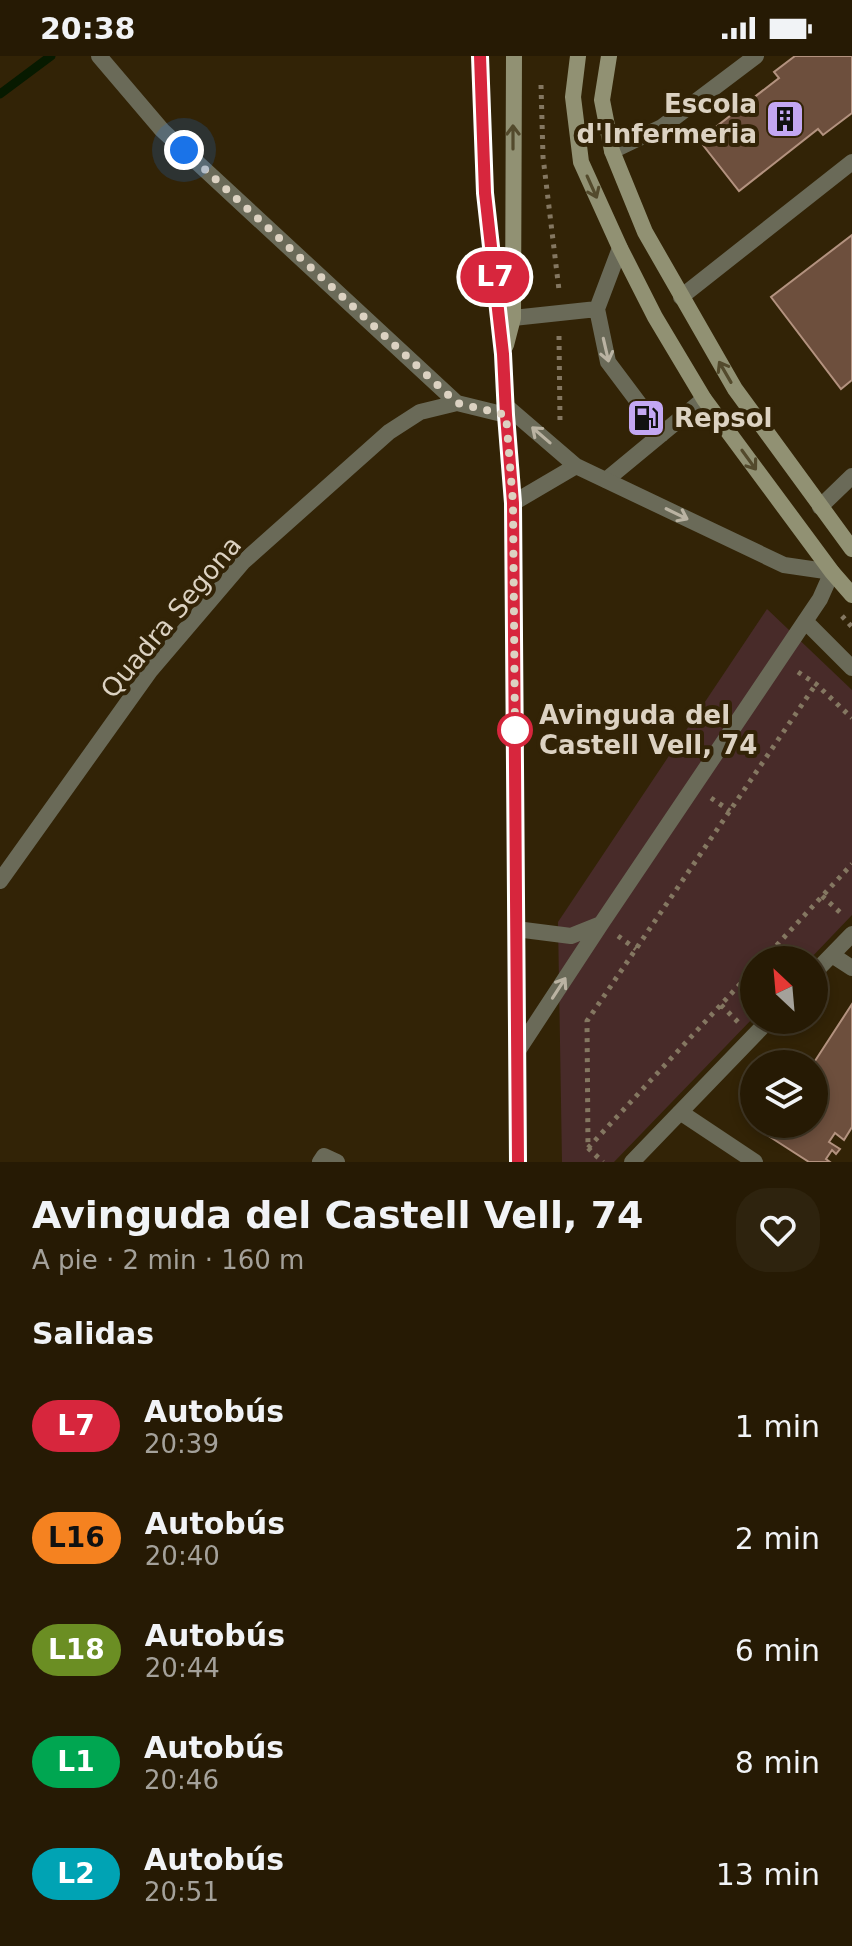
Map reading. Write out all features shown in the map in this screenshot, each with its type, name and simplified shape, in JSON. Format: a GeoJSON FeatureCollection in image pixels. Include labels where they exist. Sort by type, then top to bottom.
{"type":"FeatureCollection","features":[{"type":"Feature","properties":{"kind":"main road"},"geometry":{"type":"LineString","coordinates":[[480,56],[485,193],[503,354],[513,503],[518,1162]]}},
{"type":"Feature","properties":{"kind":"main road"},"geometry":{"type":"LineString","coordinates":[[503,354],[513,318],[514,56]]}},
{"type":"Feature","properties":{"kind":"main road"},"geometry":{"type":"LineString","coordinates":[[578,56],[573,97],[581,162],[655,317],[704,399],[852,595]]}},
{"type":"Feature","properties":{"kind":"main road"},"geometry":{"type":"LineString","coordinates":[[609,56],[602,100],[612,151],[645,232],[735,389],[852,549]]}},
{"type":"Feature","properties":{"kind":"street"},"geometry":{"type":"LineString","coordinates":[[99,56],[162,130],[457,403]]}},
{"type":"Feature","properties":{"kind":"street"},"geometry":{"type":"LineString","coordinates":[[612,151],[662,127],[756,56]]}},
{"type":"Feature","properties":{"kind":"street"},"geometry":{"type":"LineString","coordinates":[[681,297],[852,162]]}},
{"type":"Feature","properties":{"kind":"street"},"geometry":{"type":"LineString","coordinates":[[620,248],[597,309],[608,362],[662,434]]}},
{"type":"Feature","properties":{"kind":"street"},"geometry":{"type":"LineString","coordinates":[[513,318],[597,309]]}},
{"type":"Feature","properties":{"kind":"street"},"geometry":{"type":"LineString","coordinates":[[606,480],[704,399]]}},
{"type":"Feature","properties":{"kind":"street","name":"Quadra Segona"},"geometry":{"type":"LineString","coordinates":[[0,881],[150,671],[243,562],[389,432],[420,412],[457,403],[505,410]]}},
{"type":"Feature","properties":{"kind":"street"},"geometry":{"type":"LineString","coordinates":[[505,410],[576,466],[784,565],[832,572],[820,599],[517,1052]]}},
{"type":"Feature","properties":{"kind":"street"},"geometry":{"type":"LineString","coordinates":[[513,503],[576,466]]}},
{"type":"Feature","properties":{"kind":"street"},"geometry":{"type":"LineString","coordinates":[[820,507],[852,476]]}},
{"type":"Feature","properties":{"kind":"street"},"geometry":{"type":"LineString","coordinates":[[805,621],[852,668]]}},
{"type":"Feature","properties":{"kind":"street"},"geometry":{"type":"LineString","coordinates":[[516,929],[571,936],[601,924]]}},
{"type":"Feature","properties":{"kind":"street"},"geometry":{"type":"LineString","coordinates":[[828,959],[852,934]]}},
{"type":"Feature","properties":{"kind":"street"},"geometry":{"type":"LineString","coordinates":[[832,955],[852,968]]}},
{"type":"Feature","properties":{"kind":"street"},"geometry":{"type":"LineString","coordinates":[[632,1162],[755,1034]]}},
{"type":"Feature","properties":{"kind":"street"},"geometry":{"type":"LineString","coordinates":[[680,1112],[755,1162]]}},
{"type":"Feature","properties":{"kind":"street"},"geometry":{"type":"LineString","coordinates":[[320,1162],[324,1156],[337,1162]]}},
{"type":"Feature","properties":{"kind":"path"},"geometry":{"type":"LineString","coordinates":[[540,70],[543,157],[559,288],[560,422]]}},
{"type":"Feature","properties":{"kind":"path"},"geometry":{"type":"LineString","coordinates":[[603,1162],[588,1148],[587,1021],[816,684],[852,718]]}},
{"type":"Feature","properties":{"kind":"path"},"geometry":{"type":"LineString","coordinates":[[776,946],[852,864]]}},
{"type":"Feature","properties":{"kind":"path"},"geometry":{"type":"LineString","coordinates":[[822,896],[852,924]]}},
{"type":"Feature","properties":{"kind":"path"},"geometry":{"type":"LineString","coordinates":[[588,1148],[740,984]]}},
{"type":"Feature","properties":{"kind":"shaded area"},"geometry":{"type":"Polygon","coordinates":[[[767,609],[852,690],[852,915],[822,946],[740,946],[740,1032],[614,1162],[562,1162],[558,922],[767,609]]]}},
{"type":"Feature","properties":{"kind":"building","name":"Escola d'Infermeria"},"geometry":{"type":"Polygon","coordinates":[[[795,56],[852,56],[852,113],[823,135],[818,129],[739,191],[699,140],[779,78],[774,72],[795,56]]]}},
{"type":"Feature","properties":{"kind":"building"},"geometry":{"type":"Polygon","coordinates":[[[852,235],[852,380],[841,389],[771,297],[852,235]]]}},
{"type":"Feature","properties":{"kind":"building"},"geometry":{"type":"Polygon","coordinates":[[[852,1004],[852,1127],[844,1140],[835,1133],[829,1142],[840,1149],[836,1154],[832,1150],[826,1159],[830,1162],[809,1162],[772,1138],[828,1138],[828,1050],[822,1050],[852,1004]]]}},
{"type":"Feature","properties":{"kind":"waterway"},"geometry":{"type":"LineString","coordinates":[[0,94],[51,56]]}},
{"type":"Feature","properties":{"kind":"bus line","name":"L7"},"geometry":{"type":"LineString","coordinates":[[480,56],[485,193],[503,354],[513,503],[518,1162]]}},
{"type":"Feature","properties":{"kind":"place","name":"Escola d'Infermeria"},"geometry":{"type":"Point","coordinates":[785,119]}},
{"type":"Feature","properties":{"kind":"place","name":"Repsol"},"geometry":{"type":"Point","coordinates":[646,418]}},
{"type":"Feature","properties":{"kind":"place","name":"Avinguda del Castell Vell, 74"},"geometry":{"type":"Point","coordinates":[515,730]}},
{"type":"Feature","properties":{"kind":"route"},"geometry":{"type":"LineString","coordinates":[[184,150],[457,403],[506,415],[513,503],[515,733],[515,730]]}}]}
